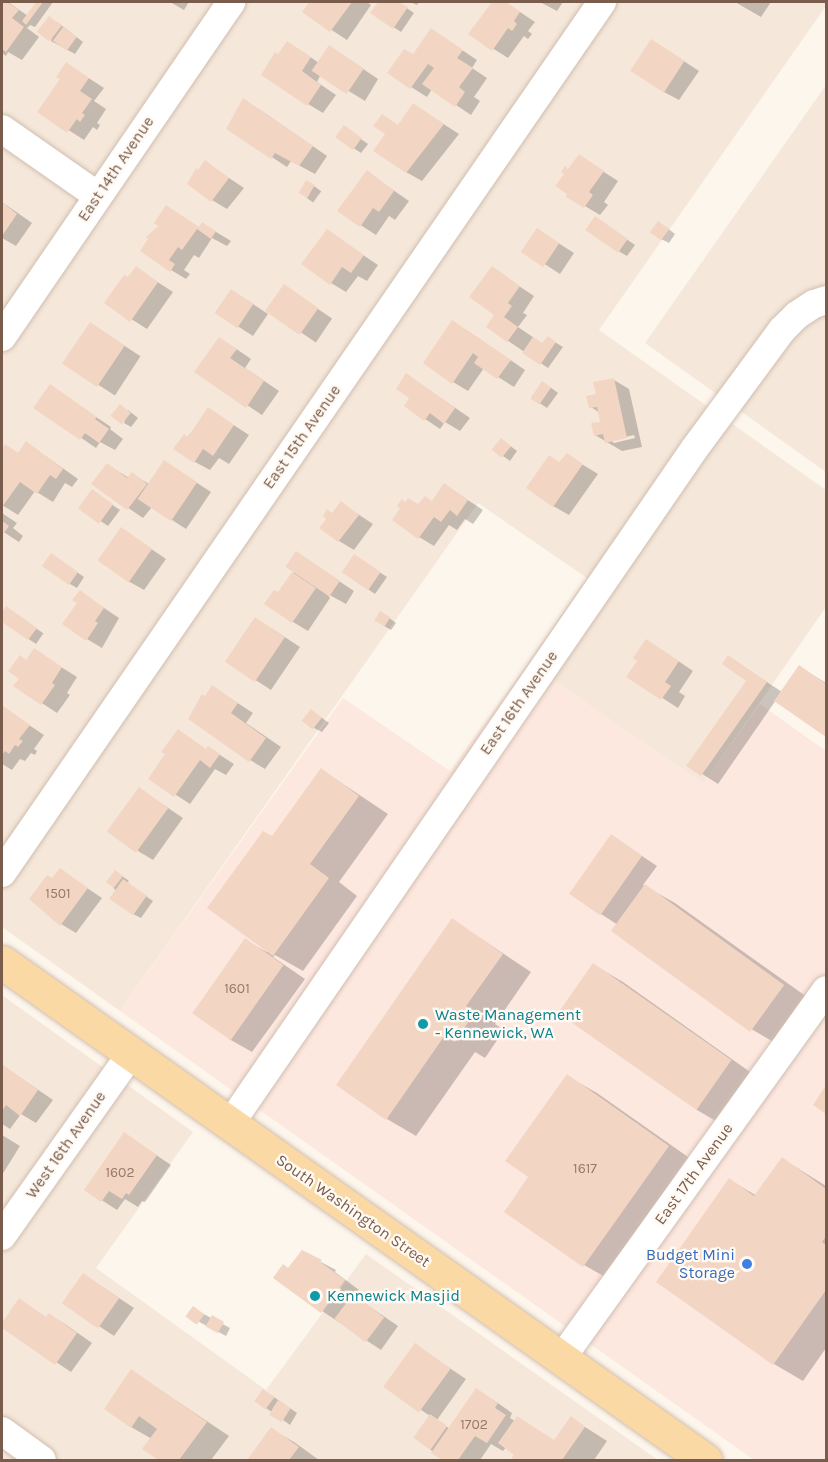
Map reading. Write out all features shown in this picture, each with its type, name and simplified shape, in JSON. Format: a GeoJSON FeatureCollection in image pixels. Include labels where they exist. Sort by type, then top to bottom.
{"type":"FeatureCollection","features":[{"type":"Feature","properties":{"kind":"main road","name":"South Washington Street"},"geometry":{"type":"LineString","coordinates":[[2,962],[705,1461]]}},
{"type":"Feature","properties":{"kind":"street","name":"East 14th Avenue"},"geometry":{"type":"LineString","coordinates":[[2,337],[231,2]]}},
{"type":"Feature","properties":{"kind":"street","name":"East 15th Avenue"},"geometry":{"type":"LineString","coordinates":[[2,873],[602,2]]}},
{"type":"Feature","properties":{"kind":"street"},"geometry":{"type":"LineString","coordinates":[[2,129],[98,196]]}},
{"type":"Feature","properties":{"kind":"street","name":"East 16th Avenue"},"geometry":{"type":"LineString","coordinates":[[230,1124],[695,448],[782,330],[797,315],[813,304],[826,300]]}},
{"type":"Feature","properties":{"kind":"street","name":"East 17th Avenue"},"geometry":{"type":"LineString","coordinates":[[561,1359],[826,990]]}},
{"type":"Feature","properties":{"kind":"street","name":"West 16th Avenue"},"geometry":{"type":"LineString","coordinates":[[2,1236],[131,1054]]}},
{"type":"Feature","properties":{"kind":"street"},"geometry":{"type":"LineString","coordinates":[[2,1431],[42,1461]]}},
{"type":"Feature","properties":{"kind":"shaded area"},"geometry":{"type":"Polygon","coordinates":[[[2,2],[826,2],[826,6],[599,330],[826,490],[826,607],[703,784],[528,663],[587,578],[478,503],[120,1011],[2,927],[2,2]]]}},
{"type":"Feature","properties":{"kind":"shaded area"},"geometry":{"type":"Polygon","coordinates":[[[826,85],[826,472],[645,343],[826,85]]]}},
{"type":"Feature","properties":{"kind":"shaded area"},"geometry":{"type":"Polygon","coordinates":[[[528,663],[703,784],[760,704],[826,751],[826,1460],[754,1460],[120,1011],[343,698],[450,771],[528,663]]]}},
{"type":"Feature","properties":{"kind":"shaded area"},"geometry":{"type":"Polygon","coordinates":[[[2,995],[193,1132],[96,1268],[266,1390],[366,1254],[658,1460],[2,1460],[2,995]]]}},
{"type":"Feature","properties":{"kind":"building"},"geometry":{"type":"Polygon","coordinates":[[[2,2],[7,2],[19,10],[12,18],[24,27],[6,52],[2,49],[2,2]]]}},
{"type":"Feature","properties":{"kind":"building"},"geometry":{"type":"Polygon","coordinates":[[[36,2],[43,2],[26,25],[22,21],[36,2]]]}},
{"type":"Feature","properties":{"kind":"building"},"geometry":{"type":"Polygon","coordinates":[[[309,2],[352,2],[330,32],[302,12],[309,2]]]}},
{"type":"Feature","properties":{"kind":"building"},"geometry":{"type":"Polygon","coordinates":[[[378,2],[399,2],[408,7],[393,29],[370,13],[378,2]]]}},
{"type":"Feature","properties":{"kind":"building"},"geometry":{"type":"Polygon","coordinates":[[[492,2],[506,2],[520,12],[514,21],[517,24],[512,31],[508,28],[492,51],[468,34],[492,2]]]}},
{"type":"Feature","properties":{"kind":"building"},"geometry":{"type":"Polygon","coordinates":[[[49,16],[62,26],[49,42],[37,32],[49,16]]]}},
{"type":"Feature","properties":{"kind":"building"},"geometry":{"type":"Polygon","coordinates":[[[63,27],[77,37],[67,51],[53,41],[63,27]]]}},
{"type":"Feature","properties":{"kind":"building"},"geometry":{"type":"Polygon","coordinates":[[[431,28],[463,50],[457,58],[473,68],[459,87],[465,92],[455,107],[422,84],[434,68],[428,64],[410,89],[387,73],[404,49],[413,54],[431,28]]]}},
{"type":"Feature","properties":{"kind":"building"},"geometry":{"type":"Polygon","coordinates":[[[651,39],[685,61],[664,93],[630,71],[651,39]]]}},
{"type":"Feature","properties":{"kind":"building"},"geometry":{"type":"Polygon","coordinates":[[[287,41],[311,57],[302,71],[321,85],[307,106],[261,75],[275,52],[278,54],[287,41]]]}},
{"type":"Feature","properties":{"kind":"building"},"geometry":{"type":"Polygon","coordinates":[[[329,45],[364,68],[346,94],[312,71],[329,45]]]}},
{"type":"Feature","properties":{"kind":"building"},"geometry":{"type":"Polygon","coordinates":[[[66,62],[89,78],[80,91],[92,99],[82,113],[85,115],[80,122],[77,119],[67,133],[37,112],[60,79],[56,77],[66,62]]]}},
{"type":"Feature","properties":{"kind":"building"},"geometry":{"type":"Polygon","coordinates":[[[243,98],[313,146],[299,166],[275,153],[271,159],[226,129],[243,98]]]}},
{"type":"Feature","properties":{"kind":"building"},"geometry":{"type":"Polygon","coordinates":[[[413,103],[444,124],[406,173],[373,151],[385,134],[373,126],[382,114],[398,125],[413,103]]]}},
{"type":"Feature","properties":{"kind":"building"},"geometry":{"type":"Polygon","coordinates":[[[344,125],[362,138],[353,150],[335,137],[344,125]]]}},
{"type":"Feature","properties":{"kind":"building"},"geometry":{"type":"Polygon","coordinates":[[[579,154],[604,171],[589,192],[593,195],[584,208],[566,197],[567,194],[555,186],[564,174],[561,172],[565,166],[568,169],[579,154]]]}},
{"type":"Feature","properties":{"kind":"building"},"geometry":{"type":"Polygon","coordinates":[[[205,160],[229,178],[211,202],[187,184],[196,168],[198,170],[205,160]]]}},
{"type":"Feature","properties":{"kind":"building"},"geometry":{"type":"Polygon","coordinates":[[[367,170],[394,191],[379,212],[373,208],[360,227],[337,211],[367,170]]]}},
{"type":"Feature","properties":{"kind":"building"},"geometry":{"type":"Polygon","coordinates":[[[306,180],[315,185],[307,198],[299,193],[306,180]]]}},
{"type":"Feature","properties":{"kind":"building"},"geometry":{"type":"Polygon","coordinates":[[[2,202],[17,214],[2,236],[2,202]]]}},
{"type":"Feature","properties":{"kind":"building"},"geometry":{"type":"Polygon","coordinates":[[[166,205],[199,227],[202,222],[216,231],[211,239],[197,229],[182,250],[178,247],[169,260],[175,264],[170,272],[140,251],[148,239],[146,237],[158,226],[154,223],[166,205]]]}},
{"type":"Feature","properties":{"kind":"building"},"geometry":{"type":"Polygon","coordinates":[[[595,216],[628,239],[618,253],[585,230],[595,216]]]}},
{"type":"Feature","properties":{"kind":"building"},"geometry":{"type":"Polygon","coordinates":[[[658,221],[669,229],[661,241],[650,232],[658,221]]]}},
{"type":"Feature","properties":{"kind":"building"},"geometry":{"type":"Polygon","coordinates":[[[537,228],[559,243],[543,267],[521,252],[537,228]]]}},
{"type":"Feature","properties":{"kind":"building"},"geometry":{"type":"Polygon","coordinates":[[[327,229],[364,255],[351,273],[342,267],[330,285],[301,264],[327,229]]]}},
{"type":"Feature","properties":{"kind":"building"},"geometry":{"type":"Polygon","coordinates":[[[136,266],[158,282],[130,322],[104,303],[124,275],[128,277],[136,266]]]}},
{"type":"Feature","properties":{"kind":"building"},"geometry":{"type":"Polygon","coordinates":[[[492,266],[520,286],[508,303],[512,306],[504,317],[518,327],[507,342],[486,327],[494,315],[469,297],[492,266]]]}},
{"type":"Feature","properties":{"kind":"building"},"geometry":{"type":"Polygon","coordinates":[[[284,284],[318,308],[299,335],[265,311],[284,284]]]}},
{"type":"Feature","properties":{"kind":"building"},"geometry":{"type":"Polygon","coordinates":[[[231,289],[253,304],[237,328],[215,313],[231,289]]]}},
{"type":"Feature","properties":{"kind":"building"},"geometry":{"type":"Polygon","coordinates":[[[452,320],[511,360],[497,379],[474,363],[478,357],[473,353],[452,384],[423,363],[452,320]]]}},
{"type":"Feature","properties":{"kind":"building"},"geometry":{"type":"Polygon","coordinates":[[[90,322],[125,345],[97,387],[62,363],[90,322]]]}},
{"type":"Feature","properties":{"kind":"building"},"geometry":{"type":"Polygon","coordinates":[[[548,336],[556,342],[540,365],[522,353],[533,337],[542,343],[548,336]]]}},
{"type":"Feature","properties":{"kind":"building"},"geometry":{"type":"Polygon","coordinates":[[[219,337],[237,349],[230,358],[264,381],[246,408],[194,372],[219,337]]]}},
{"type":"Feature","properties":{"kind":"building"},"geometry":{"type":"Polygon","coordinates":[[[406,373],[455,408],[444,424],[430,413],[424,421],[404,406],[409,398],[396,389],[406,373]]]}},
{"type":"Feature","properties":{"kind":"building"},"geometry":{"type":"Polygon","coordinates":[[[614,378],[627,438],[605,443],[603,434],[594,436],[591,423],[600,422],[597,407],[589,408],[586,396],[596,394],[593,382],[614,378]]]}},
{"type":"Feature","properties":{"kind":"building"},"geometry":{"type":"Polygon","coordinates":[[[542,381],[551,387],[539,405],[530,398],[542,381]]]}},
{"type":"Feature","properties":{"kind":"building"},"geometry":{"type":"Polygon","coordinates":[[[50,384],[97,417],[95,419],[109,429],[99,443],[85,433],[80,440],[33,408],[50,384]]]}},
{"type":"Feature","properties":{"kind":"building"},"geometry":{"type":"Polygon","coordinates":[[[120,404],[131,413],[121,424],[111,416],[120,404]]]}},
{"type":"Feature","properties":{"kind":"building"},"geometry":{"type":"Polygon","coordinates":[[[208,407],[234,425],[213,456],[203,449],[194,463],[173,449],[184,434],[188,437],[208,407]]]}},
{"type":"Feature","properties":{"kind":"building"},"geometry":{"type":"Polygon","coordinates":[[[501,438],[511,446],[502,458],[492,450],[501,438]]]}},
{"type":"Feature","properties":{"kind":"building"},"geometry":{"type":"Polygon","coordinates":[[[26,441],[63,469],[56,479],[50,475],[37,494],[20,482],[2,507],[2,448],[5,444],[18,453],[26,441]]]}},
{"type":"Feature","properties":{"kind":"building"},"geometry":{"type":"Polygon","coordinates":[[[567,453],[583,464],[553,507],[526,488],[549,455],[559,462],[567,453]]]}},
{"type":"Feature","properties":{"kind":"building"},"geometry":{"type":"Polygon","coordinates":[[[164,460],[197,482],[171,521],[138,499],[164,460]]]}},
{"type":"Feature","properties":{"kind":"building"},"geometry":{"type":"Polygon","coordinates":[[[107,463],[127,478],[132,472],[147,484],[127,510],[91,484],[107,463]]]}},
{"type":"Feature","properties":{"kind":"building"},"geometry":{"type":"Polygon","coordinates":[[[444,483],[468,500],[457,516],[450,510],[441,522],[434,517],[418,539],[392,520],[400,508],[397,506],[402,499],[405,502],[408,498],[418,504],[425,496],[432,501],[444,483]]]}},
{"type":"Feature","properties":{"kind":"building"},"geometry":{"type":"Polygon","coordinates":[[[92,489],[113,504],[99,524],[78,508],[92,489]]]}},
{"type":"Feature","properties":{"kind":"building"},"geometry":{"type":"Polygon","coordinates":[[[341,501],[359,515],[338,542],[319,528],[326,519],[323,516],[327,509],[332,513],[341,501]]]}},
{"type":"Feature","properties":{"kind":"building"},"geometry":{"type":"Polygon","coordinates":[[[2,521],[9,526],[3,534],[2,533],[2,521]]]}},
{"type":"Feature","properties":{"kind":"building"},"geometry":{"type":"Polygon","coordinates":[[[121,527],[152,549],[129,582],[97,561],[121,527]]]}},
{"type":"Feature","properties":{"kind":"building"},"geometry":{"type":"Polygon","coordinates":[[[296,551],[340,581],[329,596],[285,567],[296,551]]]}},
{"type":"Feature","properties":{"kind":"building"},"geometry":{"type":"Polygon","coordinates":[[[51,553],[78,572],[69,585],[42,566],[51,553]]]}},
{"type":"Feature","properties":{"kind":"building"},"geometry":{"type":"Polygon","coordinates":[[[354,554],[381,572],[368,590],[342,572],[354,554]]]}},
{"type":"Feature","properties":{"kind":"building"},"geometry":{"type":"Polygon","coordinates":[[[292,572],[316,588],[292,623],[264,604],[274,590],[278,592],[292,572]]]}},
{"type":"Feature","properties":{"kind":"building"},"geometry":{"type":"Polygon","coordinates":[[[80,590],[104,608],[95,621],[98,623],[86,641],[62,624],[77,603],[72,600],[80,590]]]}},
{"type":"Feature","properties":{"kind":"building"},"geometry":{"type":"Polygon","coordinates":[[[6,606],[37,628],[28,640],[2,622],[2,612],[6,606]]]}},
{"type":"Feature","properties":{"kind":"building"},"geometry":{"type":"Polygon","coordinates":[[[380,611],[390,617],[385,627],[374,620],[380,611]]]}},
{"type":"Feature","properties":{"kind":"building"},"geometry":{"type":"Polygon","coordinates":[[[255,617],[285,637],[255,682],[225,662],[255,617]]]}},
{"type":"Feature","properties":{"kind":"building"},"geometry":{"type":"Polygon","coordinates":[[[646,639],[679,661],[665,682],[671,686],[661,700],[626,677],[637,661],[633,658],[646,639]]]}},
{"type":"Feature","properties":{"kind":"building"},"geometry":{"type":"Polygon","coordinates":[[[34,648],[62,667],[52,683],[55,685],[41,705],[13,686],[19,679],[8,671],[20,655],[26,660],[34,648]]]}},
{"type":"Feature","properties":{"kind":"building"},"geometry":{"type":"Polygon","coordinates":[[[728,655],[767,682],[701,776],[686,766],[746,681],[722,664],[728,655]]]}},
{"type":"Feature","properties":{"kind":"building"},"geometry":{"type":"Polygon","coordinates":[[[799,665],[826,684],[826,737],[774,701],[799,665]]]}},
{"type":"Feature","properties":{"kind":"building"},"geometry":{"type":"Polygon","coordinates":[[[212,685],[238,703],[231,713],[266,738],[249,762],[188,719],[202,694],[205,696],[212,685]]]}},
{"type":"Feature","properties":{"kind":"building"},"geometry":{"type":"Polygon","coordinates":[[[2,705],[30,725],[19,739],[23,741],[18,747],[15,745],[9,754],[5,751],[2,755],[2,705]]]}},
{"type":"Feature","properties":{"kind":"building"},"geometry":{"type":"Polygon","coordinates":[[[311,709],[322,718],[312,729],[302,721],[311,709]]]}},
{"type":"Feature","properties":{"kind":"building"},"geometry":{"type":"Polygon","coordinates":[[[178,729],[206,749],[208,746],[220,754],[210,768],[200,760],[174,797],[148,779],[165,754],[161,752],[178,729]]]}},
{"type":"Feature","properties":{"kind":"building"},"geometry":{"type":"Polygon","coordinates":[[[321,768],[359,796],[310,864],[329,878],[273,956],[207,908],[263,831],[272,836],[321,768]]]}},
{"type":"Feature","properties":{"kind":"building"},"geometry":{"type":"Polygon","coordinates":[[[139,787],[168,808],[136,853],[107,831],[139,787]]]}},
{"type":"Feature","properties":{"kind":"building"},"geometry":{"type":"Polygon","coordinates":[[[611,834],[642,856],[600,916],[569,894],[611,834]]]}},
{"type":"Feature","properties":{"kind":"building"},"geometry":{"type":"Polygon","coordinates":[[[60,868],[88,888],[60,926],[29,899],[47,875],[52,878],[60,868]]]}},
{"type":"Feature","properties":{"kind":"building"},"geometry":{"type":"Polygon","coordinates":[[[115,870],[123,876],[114,888],[106,882],[115,870]]]}},
{"type":"Feature","properties":{"kind":"building"},"geometry":{"type":"Polygon","coordinates":[[[123,879],[147,896],[133,915],[109,899],[123,879]]]}},
{"type":"Feature","properties":{"kind":"building"},"geometry":{"type":"Polygon","coordinates":[[[645,884],[784,985],[750,1032],[611,931],[645,884]]]}},
{"type":"Feature","properties":{"kind":"building","name":"Waste Management - Kennewick, WA"},"geometry":{"type":"Polygon","coordinates":[[[452,918],[503,954],[466,1006],[475,1012],[455,1042],[445,1035],[386,1120],[336,1085],[452,918]]]}},
{"type":"Feature","properties":{"kind":"building"},"geometry":{"type":"Polygon","coordinates":[[[245,938],[284,965],[231,1040],[192,1013],[245,938]]]}},
{"type":"Feature","properties":{"kind":"building"},"geometry":{"type":"Polygon","coordinates":[[[593,963],[731,1060],[696,1110],[558,1013],[593,963]]]}},
{"type":"Feature","properties":{"kind":"building"},"geometry":{"type":"Polygon","coordinates":[[[2,1064],[38,1090],[20,1116],[6,1105],[2,1111],[2,1064]]]}},
{"type":"Feature","properties":{"kind":"building"},"geometry":{"type":"Polygon","coordinates":[[[567,1074],[669,1146],[583,1267],[504,1212],[528,1177],[505,1161],[567,1074]]]}},
{"type":"Feature","properties":{"kind":"building"},"geometry":{"type":"Polygon","coordinates":[[[826,1085],[826,1114],[813,1105],[826,1085]]]}},
{"type":"Feature","properties":{"kind":"building"},"geometry":{"type":"Polygon","coordinates":[[[124,1132],[157,1155],[129,1195],[126,1193],[122,1199],[109,1191],[101,1202],[84,1190],[124,1132]]]}},
{"type":"Feature","properties":{"kind":"building","name":"Budget Mini Storage"},"geometry":{"type":"Polygon","coordinates":[[[782,1157],[826,1189],[826,1236],[822,1242],[826,1245],[826,1290],[773,1365],[656,1282],[729,1178],[754,1196],[782,1157]]]}},
{"type":"Feature","properties":{"kind":"building","name":"Kennewick Masjid"},"geometry":{"type":"Polygon","coordinates":[[[302,1250],[322,1260],[320,1262],[345,1280],[321,1313],[273,1278],[283,1264],[288,1268],[302,1250]]]}},
{"type":"Feature","properties":{"kind":"building"},"geometry":{"type":"Polygon","coordinates":[[[83,1273],[119,1298],[98,1329],[62,1303],[83,1273]]]}},
{"type":"Feature","properties":{"kind":"building"},"geometry":{"type":"Polygon","coordinates":[[[353,1294],[384,1317],[365,1342],[334,1319],[353,1294]]]}},
{"type":"Feature","properties":{"kind":"building"},"geometry":{"type":"Polygon","coordinates":[[[19,1298],[46,1317],[49,1313],[77,1333],[55,1365],[2,1328],[2,1323],[19,1298]]]}},
{"type":"Feature","properties":{"kind":"building"},"geometry":{"type":"Polygon","coordinates":[[[193,1306],[204,1314],[197,1325],[185,1317],[193,1306]]]}},
{"type":"Feature","properties":{"kind":"building"},"geometry":{"type":"Polygon","coordinates":[[[212,1315],[224,1322],[218,1333],[206,1326],[212,1315]]]}},
{"type":"Feature","properties":{"kind":"building"},"geometry":{"type":"Polygon","coordinates":[[[415,1343],[451,1369],[419,1413],[383,1387],[415,1343]]]}},
{"type":"Feature","properties":{"kind":"building"},"geometry":{"type":"Polygon","coordinates":[[[131,1369],[207,1422],[179,1460],[158,1460],[142,1449],[157,1429],[139,1416],[131,1428],[104,1409],[131,1369]]]}},
{"type":"Feature","properties":{"kind":"building"},"geometry":{"type":"Polygon","coordinates":[[[476,1388],[498,1403],[495,1408],[506,1415],[487,1443],[475,1436],[458,1460],[442,1460],[431,1453],[476,1388]]]}},
{"type":"Feature","properties":{"kind":"building"},"geometry":{"type":"Polygon","coordinates":[[[263,1389],[274,1397],[266,1409],[254,1401],[263,1389]]]}},
{"type":"Feature","properties":{"kind":"building"},"geometry":{"type":"Polygon","coordinates":[[[278,1400],[291,1408],[282,1422],[269,1414],[278,1400]]]}},
{"type":"Feature","properties":{"kind":"building"},"geometry":{"type":"Polygon","coordinates":[[[430,1414],[447,1426],[431,1450],[413,1438],[430,1414]]]}},
{"type":"Feature","properties":{"kind":"building"},"geometry":{"type":"Polygon","coordinates":[[[517,1416],[554,1440],[571,1416],[585,1427],[562,1460],[510,1460],[514,1455],[498,1443],[517,1416]]]}},
{"type":"Feature","properties":{"kind":"building"},"geometry":{"type":"Polygon","coordinates":[[[271,1427],[299,1447],[289,1460],[247,1460],[271,1427]]]}},
{"type":"Feature","properties":{"kind":"place","name":"Waste Management - Kennewick, WA"},"geometry":{"type":"Point","coordinates":[423,1024]}},
{"type":"Feature","properties":{"kind":"place","name":"Budget Mini Storage"},"geometry":{"type":"Point","coordinates":[747,1264]}},
{"type":"Feature","properties":{"kind":"place","name":"Kennewick Masjid"},"geometry":{"type":"Point","coordinates":[315,1296]}}]}
